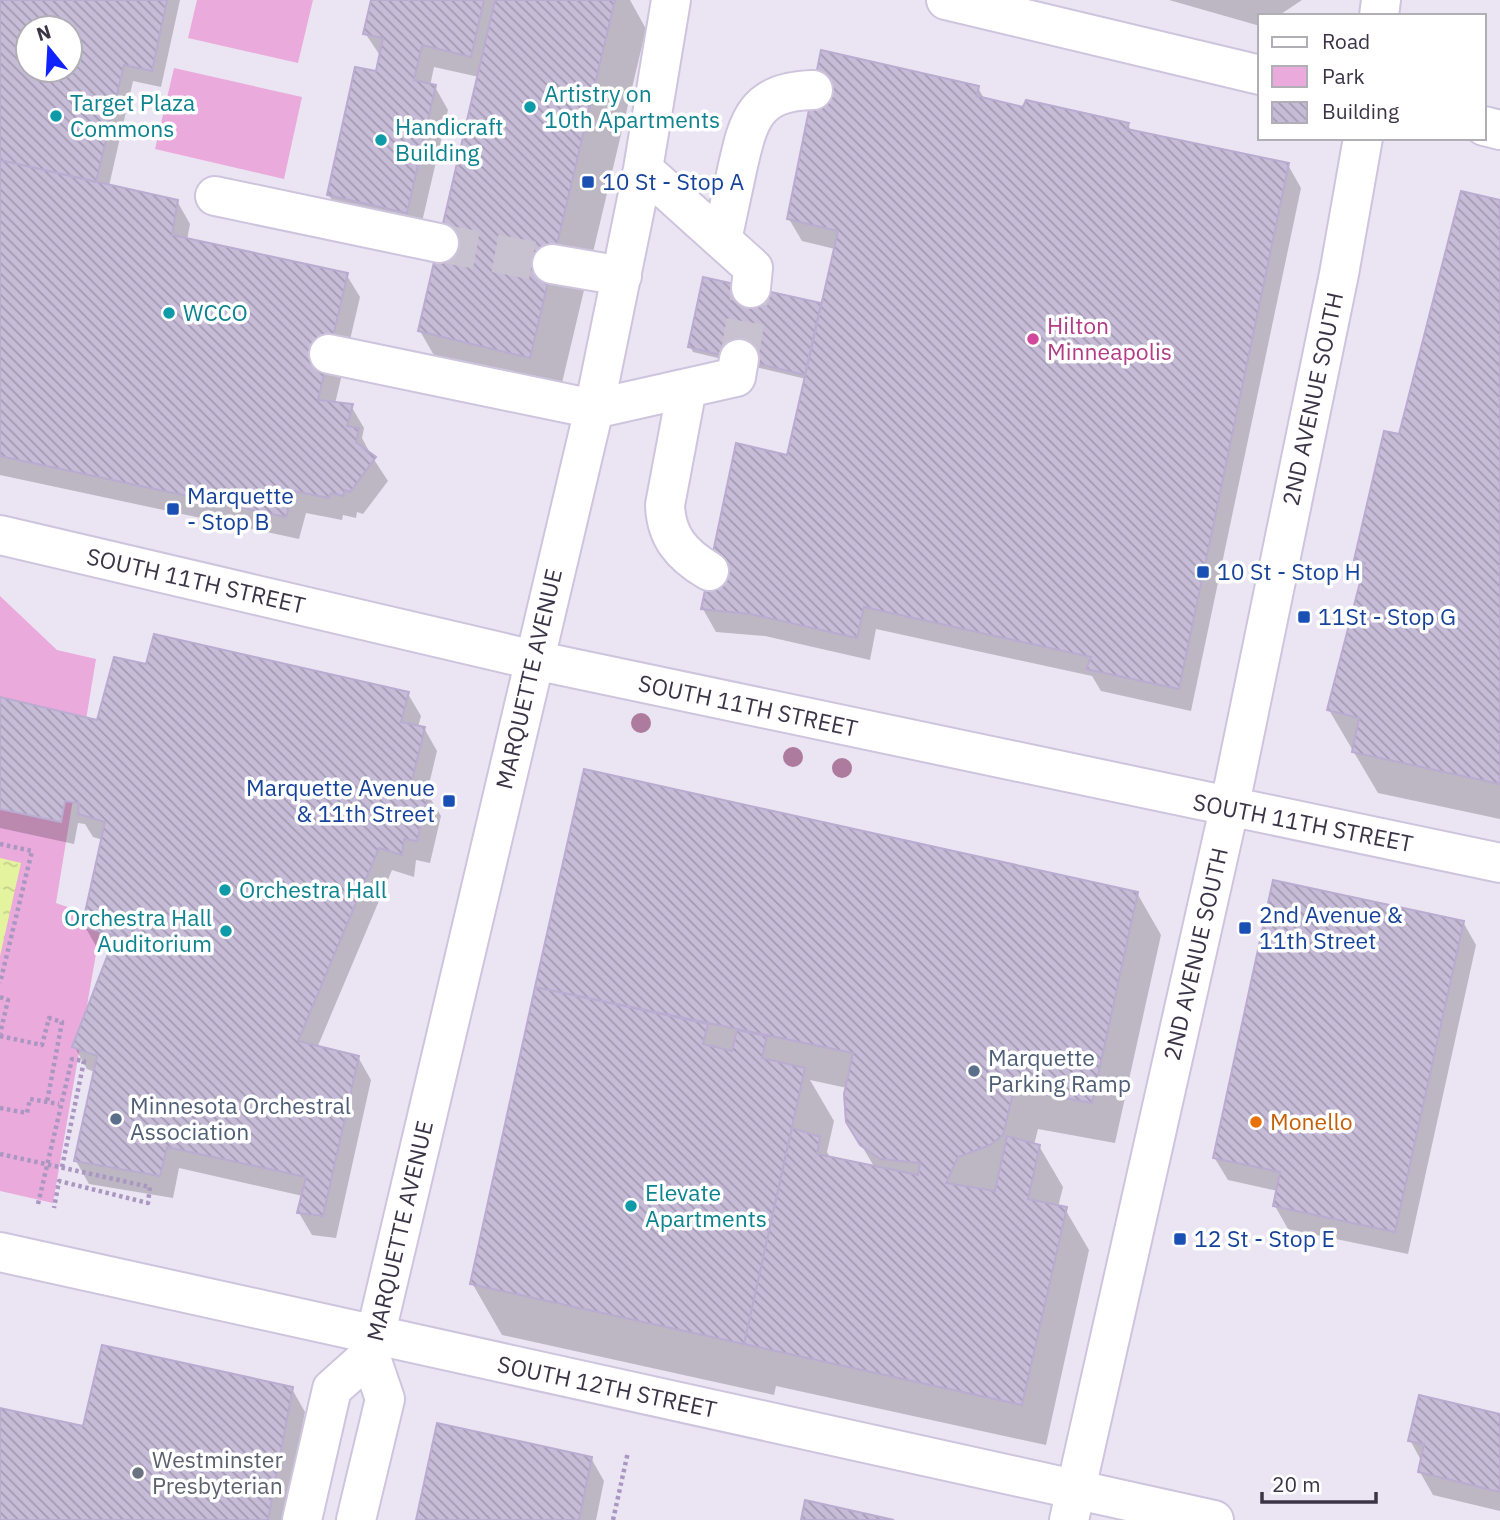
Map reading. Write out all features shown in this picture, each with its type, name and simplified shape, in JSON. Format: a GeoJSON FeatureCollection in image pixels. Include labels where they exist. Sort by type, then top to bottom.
{"type":"FeatureCollection","features":[{"type":"Feature","properties":{"kind":"street","name":"MARQUETTE AVENUE"},"geometry":{"type":"LineString","coordinates":[[356,1520],[385,1399],[372,1346],[594,409],[643,169],[671,0]]}},
{"type":"Feature","properties":{"kind":"street"},"geometry":{"type":"LineString","coordinates":[[946,0],[1258,75]]}},
{"type":"Feature","properties":{"kind":"street"},"geometry":{"type":"LineString","coordinates":[[722,240],[747,124],[760,107],[777,96],[794,90],[813,90]]}},
{"type":"Feature","properties":{"kind":"street","name":"2ND AVENUE SOUTH"},"geometry":{"type":"LineString","coordinates":[[1077,1510],[1229,809],[1339,274],[1363,140]]}},
{"type":"Feature","properties":{"kind":"street"},"geometry":{"type":"LineString","coordinates":[[643,169],[753,268],[751,288]]}},
{"type":"Feature","properties":{"kind":"street"},"geometry":{"type":"LineString","coordinates":[[215,196],[439,243]]}},
{"type":"Feature","properties":{"kind":"street"},"geometry":{"type":"LineString","coordinates":[[552,264],[622,276]]}},
{"type":"Feature","properties":{"kind":"street"},"geometry":{"type":"LineString","coordinates":[[329,354],[594,409],[736,377],[739,359]]}},
{"type":"Feature","properties":{"kind":"street"},"geometry":{"type":"LineString","coordinates":[[687,388],[665,505],[666,522],[681,551],[709,571]]}},
{"type":"Feature","properties":{"kind":"street","name":"SOUTH 11TH STREET"},"geometry":{"type":"LineString","coordinates":[[0,535],[534,660],[1229,809],[1500,863]]}},
{"type":"Feature","properties":{"kind":"street","name":"SOUTH 12TH STREET"},"geometry":{"type":"LineString","coordinates":[[0,1252],[372,1346],[1077,1510],[1214,1520]]}},
{"type":"Feature","properties":{"kind":"street","name":"MARQUETTE AVENUE"},"geometry":{"type":"LineString","coordinates":[[302,1520],[332,1390],[372,1346]]}},
{"type":"Feature","properties":{"kind":"path"},"geometry":{"type":"LineString","coordinates":[[0,844],[32,850],[0,983]]}},
{"type":"Feature","properties":{"kind":"path"},"geometry":{"type":"LineString","coordinates":[[0,998],[8,1000],[0,1035],[42,1045],[49,1018],[62,1022],[47,1102]]}},
{"type":"Feature","properties":{"kind":"path"},"geometry":{"type":"LineString","coordinates":[[38,1204],[59,1104],[72,1059],[84,1061],[62,1167]]}},
{"type":"Feature","properties":{"kind":"path"},"geometry":{"type":"LineString","coordinates":[[0,1108],[27,1114],[30,1099],[59,1104]]}},
{"type":"Feature","properties":{"kind":"path"},"geometry":{"type":"LineString","coordinates":[[0,1154],[150,1187],[148,1203],[59,1181],[54,1208]]}},
{"type":"Feature","properties":{"kind":"path"},"geometry":{"type":"LineString","coordinates":[[613,1520],[628,1452]]}},
{"type":"Feature","properties":{"kind":"green space"},"geometry":{"type":"Polygon","coordinates":[[[197,0],[313,0],[298,63],[188,38],[197,0]]]}},
{"type":"Feature","properties":{"kind":"green space"},"geometry":{"type":"Polygon","coordinates":[[[174,68],[302,97],[284,179],[155,149],[174,68]]]}},
{"type":"Feature","properties":{"kind":"green space"},"geometry":{"type":"Polygon","coordinates":[[[0,596],[57,650],[96,659],[56,903],[102,919],[53,1203],[0,1191],[0,596]]]}},
{"type":"Feature","properties":{"kind":"water"},"geometry":{"type":"Polygon","coordinates":[[[0,858],[21,863],[0,956],[0,858]]]}},
{"type":"Feature","properties":{"kind":"building","name":"Target Plaza Commons"},"geometry":{"type":"Polygon","coordinates":[[[0,0],[167,0],[152,71],[124,65],[96,182],[0,160],[0,0]]]}},
{"type":"Feature","properties":{"kind":"building","name":"Handicraft Building"},"geometry":{"type":"Polygon","coordinates":[[[371,0],[484,0],[471,57],[422,45],[414,80],[436,85],[407,213],[327,195],[355,67],[376,71],[383,38],[363,34],[371,0]]]}},
{"type":"Feature","properties":{"kind":"building","name":"Artistry on 10th Apartments"},"geometry":{"type":"Polygon","coordinates":[[[495,0],[615,0],[530,358],[418,331],[495,0]]]}},
{"type":"Feature","properties":{"kind":"building","name":"Hilton Minneapolis"},"geometry":{"type":"Polygon","coordinates":[[[821,50],[979,86],[977,96],[1023,107],[1026,100],[1129,123],[1127,129],[1289,163],[1179,689],[1086,669],[1091,657],[864,607],[857,638],[751,614],[701,609],[736,443],[787,455],[838,231],[787,219],[821,50]]]}},
{"type":"Feature","properties":{"kind":"building","name":"WCCO"},"geometry":{"type":"Polygon","coordinates":[[[0,160],[178,200],[172,235],[348,273],[318,400],[353,404],[347,426],[359,428],[356,442],[376,457],[350,492],[345,490],[343,496],[331,493],[329,498],[294,491],[286,517],[0,456],[0,160]]]}},
{"type":"Feature","properties":{"kind":"building"},"geometry":{"type":"Polygon","coordinates":[[[1461,191],[1500,200],[1500,784],[1352,752],[1359,718],[1327,710],[1365,563],[1354,560],[1384,431],[1399,434],[1461,191]]]}},
{"type":"Feature","properties":{"kind":"building"},"geometry":{"type":"Polygon","coordinates":[[[703,277],[821,303],[805,375],[688,347],[703,277]]]}},
{"type":"Feature","properties":{"kind":"building","name":"Orchestra Hall"},"geometry":{"type":"Polygon","coordinates":[[[154,634],[409,692],[401,722],[425,727],[410,789],[429,792],[417,841],[404,839],[402,855],[379,848],[298,1041],[359,1056],[323,1216],[297,1213],[306,1177],[167,1147],[160,1176],[74,1161],[97,1056],[72,1047],[115,936],[82,926],[105,822],[78,814],[79,803],[65,801],[61,822],[0,809],[0,697],[97,720],[114,657],[146,664],[154,634]]]}},
{"type":"Feature","properties":{"kind":"building","name":"Marquette Parking Ramp"},"geometry":{"type":"Polygon","coordinates":[[[584,769],[1138,892],[1092,1103],[1014,1089],[1003,1135],[990,1145],[958,1157],[946,1183],[995,1191],[1007,1136],[1040,1145],[1028,1199],[1067,1207],[1022,1405],[744,1344],[792,1128],[820,1137],[817,1154],[918,1175],[920,1163],[880,1159],[860,1145],[846,1122],[844,1094],[853,1053],[535,987],[584,769]]]}},
{"type":"Feature","properties":{"kind":"building"},"geometry":{"type":"Polygon","coordinates":[[[1273,880],[1464,921],[1395,1232],[1273,1206],[1280,1172],[1213,1158],[1273,880]]]}},
{"type":"Feature","properties":{"kind":"building","name":"Elevate Apartments"},"geometry":{"type":"Polygon","coordinates":[[[535,987],[708,1024],[703,1044],[732,1051],[737,1030],[767,1036],[762,1058],[805,1068],[744,1344],[470,1284],[535,987]]]}},
{"type":"Feature","properties":{"kind":"building","name":"Westminster Presbyterian"},"geometry":{"type":"Polygon","coordinates":[[[102,1345],[293,1387],[268,1520],[0,1520],[0,1408],[83,1426],[102,1345]]]}},
{"type":"Feature","properties":{"kind":"building"},"geometry":{"type":"Polygon","coordinates":[[[1419,1395],[1500,1414],[1500,1492],[1418,1472],[1424,1444],[1408,1441],[1419,1395]]]}},
{"type":"Feature","properties":{"kind":"building"},"geometry":{"type":"Polygon","coordinates":[[[437,1423],[592,1457],[579,1520],[416,1520],[437,1423]]]}},
{"type":"Feature","properties":{"kind":"building"},"geometry":{"type":"Polygon","coordinates":[[[805,1500],[894,1520],[801,1520],[805,1500]]]}},
{"type":"Feature","properties":{"kind":"tunnel"},"geometry":{"type":"LineString","coordinates":[[439,243],[552,264]]}},
{"type":"Feature","properties":{"kind":"tunnel"},"geometry":{"type":"LineString","coordinates":[[739,359],[751,288]]}},
{"type":"Feature","properties":{"kind":"place","name":"Artistry on 10th Apartments"},"geometry":{"type":"Point","coordinates":[530,107]}},
{"type":"Feature","properties":{"kind":"place","name":"Target Plaza Commons"},"geometry":{"type":"Point","coordinates":[56,116]}},
{"type":"Feature","properties":{"kind":"place","name":"Handicraft Building"},"geometry":{"type":"Point","coordinates":[381,140]}},
{"type":"Feature","properties":{"kind":"place","name":"10 St - Stop A"},"geometry":{"type":"Point","coordinates":[588,182]}},
{"type":"Feature","properties":{"kind":"place","name":"WCCO"},"geometry":{"type":"Point","coordinates":[169,313]}},
{"type":"Feature","properties":{"kind":"place","name":"Hilton Minneapolis"},"geometry":{"type":"Point","coordinates":[1033,339]}},
{"type":"Feature","properties":{"kind":"place","name":"Marquette - Stop B"},"geometry":{"type":"Point","coordinates":[173,509]}},
{"type":"Feature","properties":{"kind":"place","name":"10 St - Stop H"},"geometry":{"type":"Point","coordinates":[1203,572]}},
{"type":"Feature","properties":{"kind":"place","name":"11St - Stop G"},"geometry":{"type":"Point","coordinates":[1304,617]}},
{"type":"Feature","properties":{"kind":"place","name":"Marquette Avenue & 11th Street"},"geometry":{"type":"Point","coordinates":[449,801]}},
{"type":"Feature","properties":{"kind":"place","name":"Orchestra Hall"},"geometry":{"type":"Point","coordinates":[225,890]}},
{"type":"Feature","properties":{"kind":"place","name":"2nd Avenue & 11th Street"},"geometry":{"type":"Point","coordinates":[1245,928]}},
{"type":"Feature","properties":{"kind":"place","name":"Orchestra Hall Auditorium"},"geometry":{"type":"Point","coordinates":[226,931]}},
{"type":"Feature","properties":{"kind":"place","name":"Marquette Parking Ramp"},"geometry":{"type":"Point","coordinates":[974,1071]}},
{"type":"Feature","properties":{"kind":"place","name":"Minnesota Orchestral Association"},"geometry":{"type":"Point","coordinates":[116,1119]}},
{"type":"Feature","properties":{"kind":"place","name":"Monello"},"geometry":{"type":"Point","coordinates":[1256,1122]}},
{"type":"Feature","properties":{"kind":"place","name":"Elevate Apartments"},"geometry":{"type":"Point","coordinates":[631,1206]}},
{"type":"Feature","properties":{"kind":"place","name":"12 St - Stop E"},"geometry":{"type":"Point","coordinates":[1180,1239]}},
{"type":"Feature","properties":{"kind":"place","name":"Westminster Presbyterian"},"geometry":{"type":"Point","coordinates":[138,1473]}}]}
